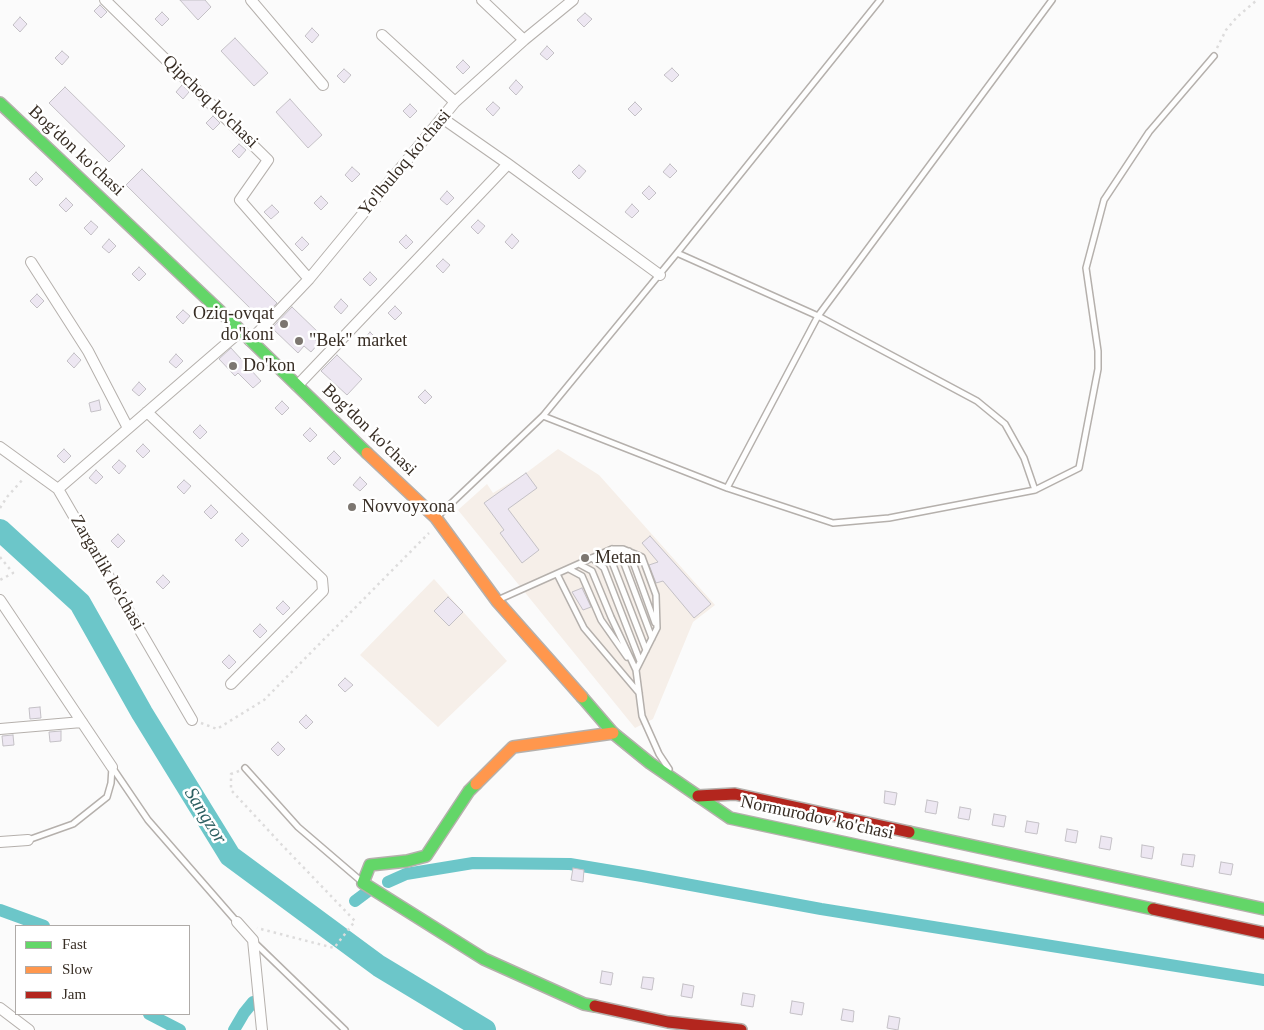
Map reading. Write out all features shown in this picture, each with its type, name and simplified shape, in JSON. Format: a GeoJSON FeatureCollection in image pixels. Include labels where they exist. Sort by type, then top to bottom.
{"type":"FeatureCollection","features":[{"type":"Feature","properties":{"kind":"main road","name":"Bog'don ko'chasi"},"geometry":{"type":"LineString","coordinates":[[0,103],[242,331],[250,341],[438,520],[497,601],[613,733],[698,796]]}},
{"type":"Feature","properties":{"kind":"main road"},"geometry":{"type":"LineString","coordinates":[[613,733],[513,747],[470,791],[426,856],[407,861],[370,865],[363,882],[484,959],[584,1004],[668,1022],[741,1030]]}},
{"type":"Feature","properties":{"kind":"main road","name":"Normurodov ko'chasi"},"geometry":{"type":"LineString","coordinates":[[698,796],[735,794],[1264,909]]}},
{"type":"Feature","properties":{"kind":"main road","name":"Normurodov ko'chasi"},"geometry":{"type":"LineString","coordinates":[[698,796],[730,818],[1264,933]]}},
{"type":"Feature","properties":{"kind":"street","name":"Qipchoq ko'chasi"},"geometry":{"type":"LineString","coordinates":[[105,0],[268,160],[240,200],[308,279]]}},
{"type":"Feature","properties":{"kind":"street"},"geometry":{"type":"LineString","coordinates":[[251,0],[322,85]]}},
{"type":"Feature","properties":{"kind":"street"},"geometry":{"type":"LineString","coordinates":[[482,0],[524,40]]}},
{"type":"Feature","properties":{"kind":"street","name":"Yo'lbuloq ko'chasi"},"geometry":{"type":"LineString","coordinates":[[250,341],[308,279],[455,102],[524,40],[573,0]]}},
{"type":"Feature","properties":{"kind":"street"},"geometry":{"type":"LineString","coordinates":[[382,35],[455,102]]}},
{"type":"Feature","properties":{"kind":"street"},"geometry":{"type":"LineString","coordinates":[[442,118],[660,275]]}},
{"type":"Feature","properties":{"kind":"street"},"geometry":{"type":"LineString","coordinates":[[297,386],[508,164]]}},
{"type":"Feature","properties":{"kind":"street"},"geometry":{"type":"LineString","coordinates":[[31,262],[88,351],[128,428]]}},
{"type":"Feature","properties":{"kind":"street"},"geometry":{"type":"LineString","coordinates":[[58,489],[242,331]]}},
{"type":"Feature","properties":{"kind":"street"},"geometry":{"type":"LineString","coordinates":[[147,412],[322,579],[323,590],[231,684]]}},
{"type":"Feature","properties":{"kind":"street","name":"Zargarlik ko'chasi"},"geometry":{"type":"LineString","coordinates":[[0,447],[58,489],[192,720]]}},
{"type":"Feature","properties":{"kind":"street"},"geometry":{"type":"LineString","coordinates":[[0,600],[112,767]]}},
{"type":"Feature","properties":{"kind":"street"},"geometry":{"type":"LineString","coordinates":[[0,729],[82,722]]}},
{"type":"Feature","properties":{"kind":"street"},"geometry":{"type":"LineString","coordinates":[[0,842],[28,840]]}},
{"type":"Feature","properties":{"kind":"street"},"geometry":{"type":"LineString","coordinates":[[237,922],[253,940],[262,1030]]}},
{"type":"Feature","properties":{"kind":"street"},"geometry":{"type":"LineString","coordinates":[[0,1008],[29,1030]]}},
{"type":"Feature","properties":{"kind":"lane"},"geometry":{"type":"LineString","coordinates":[[438,520],[543,416],[660,275],[880,0]]}},
{"type":"Feature","properties":{"kind":"lane"},"geometry":{"type":"LineString","coordinates":[[727,488],[818,316],[1052,0]]}},
{"type":"Feature","properties":{"kind":"lane"},"geometry":{"type":"LineString","coordinates":[[543,416],[727,488],[832,524],[889,518],[1036,490],[1080,468],[1098,369],[1098,351],[1086,268],[1104,200],[1149,132],[1214,56]]}},
{"type":"Feature","properties":{"kind":"lane"},"geometry":{"type":"LineString","coordinates":[[677,253],[818,316],[977,401],[1005,424],[1024,458],[1036,490]]}},
{"type":"Feature","properties":{"kind":"lane"},"geometry":{"type":"LineString","coordinates":[[497,601],[612,549],[629,551],[642,557],[656,595],[657,628],[636,670]]}},
{"type":"Feature","properties":{"kind":"lane"},"geometry":{"type":"LineString","coordinates":[[612,549],[622,558],[652,638]]}},
{"type":"Feature","properties":{"kind":"lane"},"geometry":{"type":"LineString","coordinates":[[629,551],[657,628]]}},
{"type":"Feature","properties":{"kind":"lane"},"geometry":{"type":"LineString","coordinates":[[600,555],[612,562],[646,650]]}},
{"type":"Feature","properties":{"kind":"lane"},"geometry":{"type":"LineString","coordinates":[[592,558],[604,568],[640,661]]}},
{"type":"Feature","properties":{"kind":"lane"},"geometry":{"type":"LineString","coordinates":[[579,564],[592,571],[636,670],[642,716],[659,754],[677,782]]}},
{"type":"Feature","properties":{"kind":"lane"},"geometry":{"type":"LineString","coordinates":[[568,569],[582,576],[601,620],[636,670]]}},
{"type":"Feature","properties":{"kind":"lane"},"geometry":{"type":"LineString","coordinates":[[557,574],[584,628],[639,694]]}},
{"type":"Feature","properties":{"kind":"lane"},"geometry":{"type":"LineString","coordinates":[[28,840],[73,824],[107,797],[111,783],[112,767]]}},
{"type":"Feature","properties":{"kind":"lane"},"geometry":{"type":"LineString","coordinates":[[112,767],[148,820],[237,922]]}},
{"type":"Feature","properties":{"kind":"lane"},"geometry":{"type":"LineString","coordinates":[[245,768],[298,827],[363,882]]}},
{"type":"Feature","properties":{"kind":"lane"},"geometry":{"type":"LineString","coordinates":[[253,940],[345,1030]]}},
{"type":"Feature","properties":{"kind":"path"},"geometry":{"type":"LineString","coordinates":[[1214,56],[1221,37],[1226,30],[1237,17],[1257,0]]}},
{"type":"Feature","properties":{"kind":"path"},"geometry":{"type":"LineString","coordinates":[[0,508],[7,497],[32,470]]}},
{"type":"Feature","properties":{"kind":"path"},"geometry":{"type":"LineString","coordinates":[[192,720],[217,729],[264,700],[438,520]]}},
{"type":"Feature","properties":{"kind":"path"},"geometry":{"type":"LineString","coordinates":[[0,557],[13,573],[0,580]]}},
{"type":"Feature","properties":{"kind":"path"},"geometry":{"type":"LineString","coordinates":[[237,922],[334,948],[356,921],[231,790],[231,774],[245,768]]}},
{"type":"Feature","properties":{"kind":"shaded area","name":"Metan"},"geometry":{"type":"Polygon","coordinates":[[[558,449],[599,475],[715,605],[693,622],[653,719],[635,728],[458,510],[487,484],[493,493],[526,473],[558,449]]]}},
{"type":"Feature","properties":{"kind":"shaded area"},"geometry":{"type":"Polygon","coordinates":[[[434,579],[507,661],[438,727],[360,655],[434,579]]]}},
{"type":"Feature","properties":{"kind":"building"},"geometry":{"type":"Polygon","coordinates":[[[180,0],[205,0],[211,7],[198,20],[180,0]]]}},
{"type":"Feature","properties":{"kind":"building"},"geometry":{"type":"Polygon","coordinates":[[[100,5],[107,12],[101,18],[94,11],[100,5]]]}},
{"type":"Feature","properties":{"kind":"building"},"geometry":{"type":"Polygon","coordinates":[[[162,12],[169,19],[162,26],[155,19],[162,12]]]}},
{"type":"Feature","properties":{"kind":"building"},"geometry":{"type":"Polygon","coordinates":[[[585,13],[592,19],[584,27],[577,20],[585,13]]]}},
{"type":"Feature","properties":{"kind":"building"},"geometry":{"type":"Polygon","coordinates":[[[20,17],[27,24],[20,32],[13,25],[20,17]]]}},
{"type":"Feature","properties":{"kind":"building"},"geometry":{"type":"Polygon","coordinates":[[[312,28],[319,35],[312,43],[305,36],[312,28]]]}},
{"type":"Feature","properties":{"kind":"building"},"geometry":{"type":"Polygon","coordinates":[[[235,38],[268,73],[254,86],[221,51],[235,38]]]}},
{"type":"Feature","properties":{"kind":"building"},"geometry":{"type":"Polygon","coordinates":[[[547,46],[554,53],[547,60],[540,54],[547,46]]]}},
{"type":"Feature","properties":{"kind":"building"},"geometry":{"type":"Polygon","coordinates":[[[62,51],[69,57],[62,65],[55,58],[62,51]]]}},
{"type":"Feature","properties":{"kind":"building"},"geometry":{"type":"Polygon","coordinates":[[[463,60],[470,67],[463,74],[456,67],[463,60]]]}},
{"type":"Feature","properties":{"kind":"building"},"geometry":{"type":"Polygon","coordinates":[[[672,68],[679,75],[672,82],[664,75],[672,68]]]}},
{"type":"Feature","properties":{"kind":"building"},"geometry":{"type":"Polygon","coordinates":[[[344,69],[351,75],[344,83],[337,76],[344,69]]]}},
{"type":"Feature","properties":{"kind":"building"},"geometry":{"type":"Polygon","coordinates":[[[516,80],[523,87],[516,95],[509,88],[516,80]]]}},
{"type":"Feature","properties":{"kind":"building"},"geometry":{"type":"Polygon","coordinates":[[[182,85],[189,92],[183,99],[176,92],[182,85]]]}},
{"type":"Feature","properties":{"kind":"building"},"geometry":{"type":"Polygon","coordinates":[[[65,87],[125,146],[109,162],[49,103],[65,87]]]}},
{"type":"Feature","properties":{"kind":"building"},"geometry":{"type":"Polygon","coordinates":[[[290,99],[322,135],[308,148],[276,112],[290,99]]]}},
{"type":"Feature","properties":{"kind":"building"},"geometry":{"type":"Polygon","coordinates":[[[493,102],[500,108],[493,116],[486,109],[493,102]]]}},
{"type":"Feature","properties":{"kind":"building"},"geometry":{"type":"Polygon","coordinates":[[[635,102],[642,109],[635,116],[628,109],[635,102]]]}},
{"type":"Feature","properties":{"kind":"building"},"geometry":{"type":"Polygon","coordinates":[[[410,104],[417,111],[410,118],[403,111],[410,104]]]}},
{"type":"Feature","properties":{"kind":"building"},"geometry":{"type":"Polygon","coordinates":[[[213,116],[220,123],[213,130],[206,123],[213,116]]]}},
{"type":"Feature","properties":{"kind":"building"},"geometry":{"type":"Polygon","coordinates":[[[239,144],[246,150],[239,158],[232,151],[239,144]]]}},
{"type":"Feature","properties":{"kind":"building"},"geometry":{"type":"Polygon","coordinates":[[[670,164],[677,171],[670,178],[663,172],[670,164]]]}},
{"type":"Feature","properties":{"kind":"building"},"geometry":{"type":"Polygon","coordinates":[[[579,165],[586,171],[579,179],[572,172],[579,165]]]}},
{"type":"Feature","properties":{"kind":"building"},"geometry":{"type":"Polygon","coordinates":[[[352,167],[360,174],[352,182],[345,175],[352,167]]]}},
{"type":"Feature","properties":{"kind":"building"},"geometry":{"type":"Polygon","coordinates":[[[142,169],[277,303],[262,318],[126,185],[142,169]]]}},
{"type":"Feature","properties":{"kind":"building"},"geometry":{"type":"Polygon","coordinates":[[[36,172],[43,179],[36,186],[29,179],[36,172]]]}},
{"type":"Feature","properties":{"kind":"building"},"geometry":{"type":"Polygon","coordinates":[[[649,186],[656,193],[649,200],[642,193],[649,186]]]}},
{"type":"Feature","properties":{"kind":"building"},"geometry":{"type":"Polygon","coordinates":[[[447,191],[454,198],[447,205],[440,199],[447,191]]]}},
{"type":"Feature","properties":{"kind":"building"},"geometry":{"type":"Polygon","coordinates":[[[321,196],[328,203],[321,210],[314,203],[321,196]]]}},
{"type":"Feature","properties":{"kind":"building"},"geometry":{"type":"Polygon","coordinates":[[[66,198],[73,205],[66,212],[59,205],[66,198]]]}},
{"type":"Feature","properties":{"kind":"building"},"geometry":{"type":"Polygon","coordinates":[[[632,204],[639,211],[632,218],[625,212],[632,204]]]}},
{"type":"Feature","properties":{"kind":"building"},"geometry":{"type":"Polygon","coordinates":[[[272,205],[279,212],[271,219],[264,212],[272,205]]]}},
{"type":"Feature","properties":{"kind":"building"},"geometry":{"type":"Polygon","coordinates":[[[478,220],[485,226],[478,234],[471,227],[478,220]]]}},
{"type":"Feature","properties":{"kind":"building"},"geometry":{"type":"Polygon","coordinates":[[[91,221],[98,227],[91,235],[84,228],[91,221]]]}},
{"type":"Feature","properties":{"kind":"building"},"geometry":{"type":"Polygon","coordinates":[[[512,234],[519,241],[512,249],[505,242],[512,234]]]}},
{"type":"Feature","properties":{"kind":"building"},"geometry":{"type":"Polygon","coordinates":[[[406,235],[413,242],[406,249],[399,242],[406,235]]]}},
{"type":"Feature","properties":{"kind":"building"},"geometry":{"type":"Polygon","coordinates":[[[302,237],[309,244],[302,251],[295,244],[302,237]]]}},
{"type":"Feature","properties":{"kind":"building"},"geometry":{"type":"Polygon","coordinates":[[[109,239],[116,246],[109,253],[102,247],[109,239]]]}},
{"type":"Feature","properties":{"kind":"building"},"geometry":{"type":"Polygon","coordinates":[[[443,259],[450,265],[443,273],[436,266],[443,259]]]}},
{"type":"Feature","properties":{"kind":"building"},"geometry":{"type":"Polygon","coordinates":[[[139,267],[146,274],[139,281],[132,274],[139,267]]]}},
{"type":"Feature","properties":{"kind":"building"},"geometry":{"type":"Polygon","coordinates":[[[370,272],[377,279],[370,286],[363,279],[370,272]]]}},
{"type":"Feature","properties":{"kind":"building"},"geometry":{"type":"Polygon","coordinates":[[[37,294],[44,301],[37,308],[30,301],[37,294]]]}},
{"type":"Feature","properties":{"kind":"building"},"geometry":{"type":"Polygon","coordinates":[[[341,299],[348,306],[341,314],[334,307],[341,299]]]}},
{"type":"Feature","properties":{"kind":"building"},"geometry":{"type":"Polygon","coordinates":[[[395,306],[402,313],[395,320],[388,313],[395,306]]]}},
{"type":"Feature","properties":{"kind":"building"},"geometry":{"type":"Polygon","coordinates":[[[292,307],[319,333],[313,338],[319,343],[311,352],[304,346],[298,353],[272,328],[292,307]]]}},
{"type":"Feature","properties":{"kind":"building"},"geometry":{"type":"Polygon","coordinates":[[[183,310],[190,316],[183,324],[176,317],[183,310]]]}},
{"type":"Feature","properties":{"kind":"building"},"geometry":{"type":"Polygon","coordinates":[[[370,332],[377,339],[370,347],[363,340],[370,332]]]}},
{"type":"Feature","properties":{"kind":"building"},"geometry":{"type":"Polygon","coordinates":[[[231,348],[261,381],[253,388],[238,373],[235,376],[219,359],[231,348]]]}},
{"type":"Feature","properties":{"kind":"building"},"geometry":{"type":"Polygon","coordinates":[[[74,353],[81,360],[74,368],[67,361],[74,353]]]}},
{"type":"Feature","properties":{"kind":"building"},"geometry":{"type":"Polygon","coordinates":[[[176,354],[183,361],[176,368],[169,362],[176,354]]]}},
{"type":"Feature","properties":{"kind":"building"},"geometry":{"type":"Polygon","coordinates":[[[337,355],[362,379],[347,395],[321,371],[337,355]]]}},
{"type":"Feature","properties":{"kind":"building"},"geometry":{"type":"Polygon","coordinates":[[[139,382],[146,389],[139,396],[132,390],[139,382]]]}},
{"type":"Feature","properties":{"kind":"building"},"geometry":{"type":"Polygon","coordinates":[[[425,390],[432,397],[425,404],[418,397],[425,390]]]}},
{"type":"Feature","properties":{"kind":"building"},"geometry":{"type":"Polygon","coordinates":[[[99,400],[101,410],[91,412],[89,403],[99,400]]]}},
{"type":"Feature","properties":{"kind":"building"},"geometry":{"type":"Polygon","coordinates":[[[282,401],[289,408],[282,415],[275,408],[282,401]]]}},
{"type":"Feature","properties":{"kind":"building"},"geometry":{"type":"Polygon","coordinates":[[[200,425],[207,432],[200,439],[193,432],[200,425]]]}},
{"type":"Feature","properties":{"kind":"building"},"geometry":{"type":"Polygon","coordinates":[[[310,428],[317,435],[310,442],[303,435],[310,428]]]}},
{"type":"Feature","properties":{"kind":"building"},"geometry":{"type":"Polygon","coordinates":[[[143,444],[150,451],[143,458],[136,451],[143,444]]]}},
{"type":"Feature","properties":{"kind":"building"},"geometry":{"type":"Polygon","coordinates":[[[64,449],[71,456],[64,463],[57,456],[64,449]]]}},
{"type":"Feature","properties":{"kind":"building"},"geometry":{"type":"Polygon","coordinates":[[[334,451],[341,458],[334,465],[327,458],[334,451]]]}},
{"type":"Feature","properties":{"kind":"building"},"geometry":{"type":"Polygon","coordinates":[[[119,460],[126,466],[119,474],[112,467],[119,460]]]}},
{"type":"Feature","properties":{"kind":"building"},"geometry":{"type":"Polygon","coordinates":[[[96,470],[103,477],[96,484],[89,478],[96,470]]]}},
{"type":"Feature","properties":{"kind":"building"},"geometry":{"type":"Polygon","coordinates":[[[526,473],[537,488],[508,509],[539,550],[522,563],[500,533],[504,530],[484,503],[526,473]]]}},
{"type":"Feature","properties":{"kind":"building"},"geometry":{"type":"Polygon","coordinates":[[[360,477],[367,484],[360,491],[353,485],[360,477]]]}},
{"type":"Feature","properties":{"kind":"building"},"geometry":{"type":"Polygon","coordinates":[[[184,480],[191,486],[184,494],[177,487],[184,480]]]}},
{"type":"Feature","properties":{"kind":"building"},"geometry":{"type":"Polygon","coordinates":[[[211,505],[218,512],[211,519],[204,512],[211,505]]]}},
{"type":"Feature","properties":{"kind":"building"},"geometry":{"type":"Polygon","coordinates":[[[242,533],[249,540],[242,547],[235,540],[242,533]]]}},
{"type":"Feature","properties":{"kind":"building"},"geometry":{"type":"Polygon","coordinates":[[[118,534],[125,541],[118,548],[111,541],[118,534]]]}},
{"type":"Feature","properties":{"kind":"building"},"geometry":{"type":"Polygon","coordinates":[[[650,536],[711,604],[694,618],[663,581],[656,583],[649,565],[658,562],[642,543],[650,536]]]}},
{"type":"Feature","properties":{"kind":"building"},"geometry":{"type":"Polygon","coordinates":[[[163,575],[170,582],[163,589],[156,582],[163,575]]]}},
{"type":"Feature","properties":{"kind":"building"},"geometry":{"type":"Polygon","coordinates":[[[582,588],[591,607],[583,610],[572,592],[582,588]]]}},
{"type":"Feature","properties":{"kind":"building"},"geometry":{"type":"Polygon","coordinates":[[[448,597],[463,612],[449,626],[434,611],[448,597]]]}},
{"type":"Feature","properties":{"kind":"building"},"geometry":{"type":"Polygon","coordinates":[[[283,601],[290,608],[283,615],[276,608],[283,601]]]}},
{"type":"Feature","properties":{"kind":"building"},"geometry":{"type":"Polygon","coordinates":[[[260,624],[267,631],[260,638],[253,631],[260,624]]]}},
{"type":"Feature","properties":{"kind":"building"},"geometry":{"type":"Polygon","coordinates":[[[229,655],[236,662],[229,669],[222,662],[229,655]]]}},
{"type":"Feature","properties":{"kind":"building"},"geometry":{"type":"Polygon","coordinates":[[[345,678],[353,685],[345,692],[338,685],[345,678]]]}},
{"type":"Feature","properties":{"kind":"building"},"geometry":{"type":"Polygon","coordinates":[[[40,707],[41,718],[30,719],[29,708],[40,707]]]}},
{"type":"Feature","properties":{"kind":"building"},"geometry":{"type":"Polygon","coordinates":[[[306,715],[313,722],[306,729],[299,722],[306,715]]]}},
{"type":"Feature","properties":{"kind":"building"},"geometry":{"type":"Polygon","coordinates":[[[61,731],[61,741],[50,742],[49,732],[61,731]]]}},
{"type":"Feature","properties":{"kind":"building"},"geometry":{"type":"Polygon","coordinates":[[[13,735],[14,745],[3,746],[2,736],[13,735]]]}},
{"type":"Feature","properties":{"kind":"building"},"geometry":{"type":"Polygon","coordinates":[[[278,742],[285,749],[278,756],[271,749],[278,742]]]}},
{"type":"Feature","properties":{"kind":"building"},"geometry":{"type":"Polygon","coordinates":[[[885,791],[897,793],[895,805],[884,803],[885,791]]]}},
{"type":"Feature","properties":{"kind":"building"},"geometry":{"type":"Polygon","coordinates":[[[927,800],[938,802],[936,814],[925,812],[927,800]]]}},
{"type":"Feature","properties":{"kind":"building"},"geometry":{"type":"Polygon","coordinates":[[[960,807],[971,809],[969,820],[958,818],[960,807]]]}},
{"type":"Feature","properties":{"kind":"building"},"geometry":{"type":"Polygon","coordinates":[[[994,814],[1006,816],[1004,827],[992,825],[994,814]]]}},
{"type":"Feature","properties":{"kind":"building"},"geometry":{"type":"Polygon","coordinates":[[[1027,821],[1039,823],[1037,834],[1025,832],[1027,821]]]}},
{"type":"Feature","properties":{"kind":"building"},"geometry":{"type":"Polygon","coordinates":[[[1067,829],[1078,831],[1076,843],[1065,841],[1067,829]]]}},
{"type":"Feature","properties":{"kind":"building"},"geometry":{"type":"Polygon","coordinates":[[[1101,836],[1112,838],[1110,850],[1099,848],[1101,836]]]}},
{"type":"Feature","properties":{"kind":"building"},"geometry":{"type":"Polygon","coordinates":[[[1142,845],[1154,847],[1152,859],[1141,857],[1142,845]]]}},
{"type":"Feature","properties":{"kind":"building"},"geometry":{"type":"Polygon","coordinates":[[[1183,854],[1195,855],[1193,867],[1181,865],[1183,854]]]}},
{"type":"Feature","properties":{"kind":"building"},"geometry":{"type":"Polygon","coordinates":[[[1221,862],[1233,864],[1231,875],[1219,873],[1221,862]]]}},
{"type":"Feature","properties":{"kind":"building"},"geometry":{"type":"Polygon","coordinates":[[[573,868],[584,870],[583,882],[571,880],[573,868]]]}},
{"type":"Feature","properties":{"kind":"building"},"geometry":{"type":"Polygon","coordinates":[[[602,971],[613,973],[611,985],[600,983],[602,971]]]}},
{"type":"Feature","properties":{"kind":"building"},"geometry":{"type":"Polygon","coordinates":[[[643,977],[654,978],[652,990],[641,988],[643,977]]]}},
{"type":"Feature","properties":{"kind":"building"},"geometry":{"type":"Polygon","coordinates":[[[683,984],[694,986],[692,998],[681,996],[683,984]]]}},
{"type":"Feature","properties":{"kind":"building"},"geometry":{"type":"Polygon","coordinates":[[[743,993],[755,995],[753,1007],[741,1005],[743,993]]]}},
{"type":"Feature","properties":{"kind":"building"},"geometry":{"type":"Polygon","coordinates":[[[792,1001],[804,1003],[802,1015],[790,1013],[792,1001]]]}},
{"type":"Feature","properties":{"kind":"building"},"geometry":{"type":"Polygon","coordinates":[[[843,1009],[854,1011],[853,1022],[841,1020],[843,1009]]]}},
{"type":"Feature","properties":{"kind":"building"},"geometry":{"type":"Polygon","coordinates":[[[889,1016],[900,1018],[898,1030],[887,1028],[889,1016]]]}},
{"type":"Feature","properties":{"kind":"waterway","name":"Sangzor"},"geometry":{"type":"LineString","coordinates":[[0,530],[80,603],[142,713],[230,856],[379,966],[485,1030]]}},
{"type":"Feature","properties":{"kind":"waterway"},"geometry":{"type":"LineString","coordinates":[[388,882],[406,874],[473,863],[570,864],[821,909],[1264,980]]}},
{"type":"Feature","properties":{"kind":"waterway"},"geometry":{"type":"LineString","coordinates":[[355,901],[367,892]]}},
{"type":"Feature","properties":{"kind":"waterway"},"geometry":{"type":"LineString","coordinates":[[0,910],[41,925]]}},
{"type":"Feature","properties":{"kind":"waterway"},"geometry":{"type":"LineString","coordinates":[[234,1030],[253,1002]]}},
{"type":"Feature","properties":{"kind":"waterway"},"geometry":{"type":"LineString","coordinates":[[151,1015],[180,1030]]}},
{"type":"Feature","properties":{"kind":"traffic: fast"},"geometry":{"type":"LineString","coordinates":[[0,103],[367,453]]}},
{"type":"Feature","properties":{"kind":"traffic: fast"},"geometry":{"type":"LineString","coordinates":[[582,697],[613,733],[650,763],[730,818],[1153,909]]}},
{"type":"Feature","properties":{"kind":"traffic: fast"},"geometry":{"type":"LineString","coordinates":[[476,784],[469,791],[426,856],[407,861],[370,865],[363,883],[484,959],[584,1004],[595,1006]]}},
{"type":"Feature","properties":{"kind":"traffic: fast"},"geometry":{"type":"LineString","coordinates":[[909,832],[1264,909]]}},
{"type":"Feature","properties":{"kind":"traffic: slow"},"geometry":{"type":"LineString","coordinates":[[367,453],[436,518],[497,601],[582,697]]}},
{"type":"Feature","properties":{"kind":"traffic: slow"},"geometry":{"type":"LineString","coordinates":[[476,784],[513,747],[613,733]]}},
{"type":"Feature","properties":{"kind":"traffic: jam"},"geometry":{"type":"LineString","coordinates":[[698,796],[735,794],[909,832]]}},
{"type":"Feature","properties":{"kind":"traffic: jam"},"geometry":{"type":"LineString","coordinates":[[1153,909],[1264,933]]}},
{"type":"Feature","properties":{"kind":"traffic: jam"},"geometry":{"type":"LineString","coordinates":[[595,1006],[668,1022],[741,1030]]}},
{"type":"Feature","properties":{"kind":"place","name":"Oziq-ovqat do'koni"},"geometry":{"type":"Point","coordinates":[284,324]}},
{"type":"Feature","properties":{"kind":"place","name":"\"Bek\" market"},"geometry":{"type":"Point","coordinates":[299,341]}},
{"type":"Feature","properties":{"kind":"place","name":"Do'kon"},"geometry":{"type":"Point","coordinates":[233,366]}},
{"type":"Feature","properties":{"kind":"place","name":"Novvoyxona"},"geometry":{"type":"Point","coordinates":[352,507]}},
{"type":"Feature","properties":{"kind":"place","name":"Metan"},"geometry":{"type":"Point","coordinates":[585,558]}}]}
